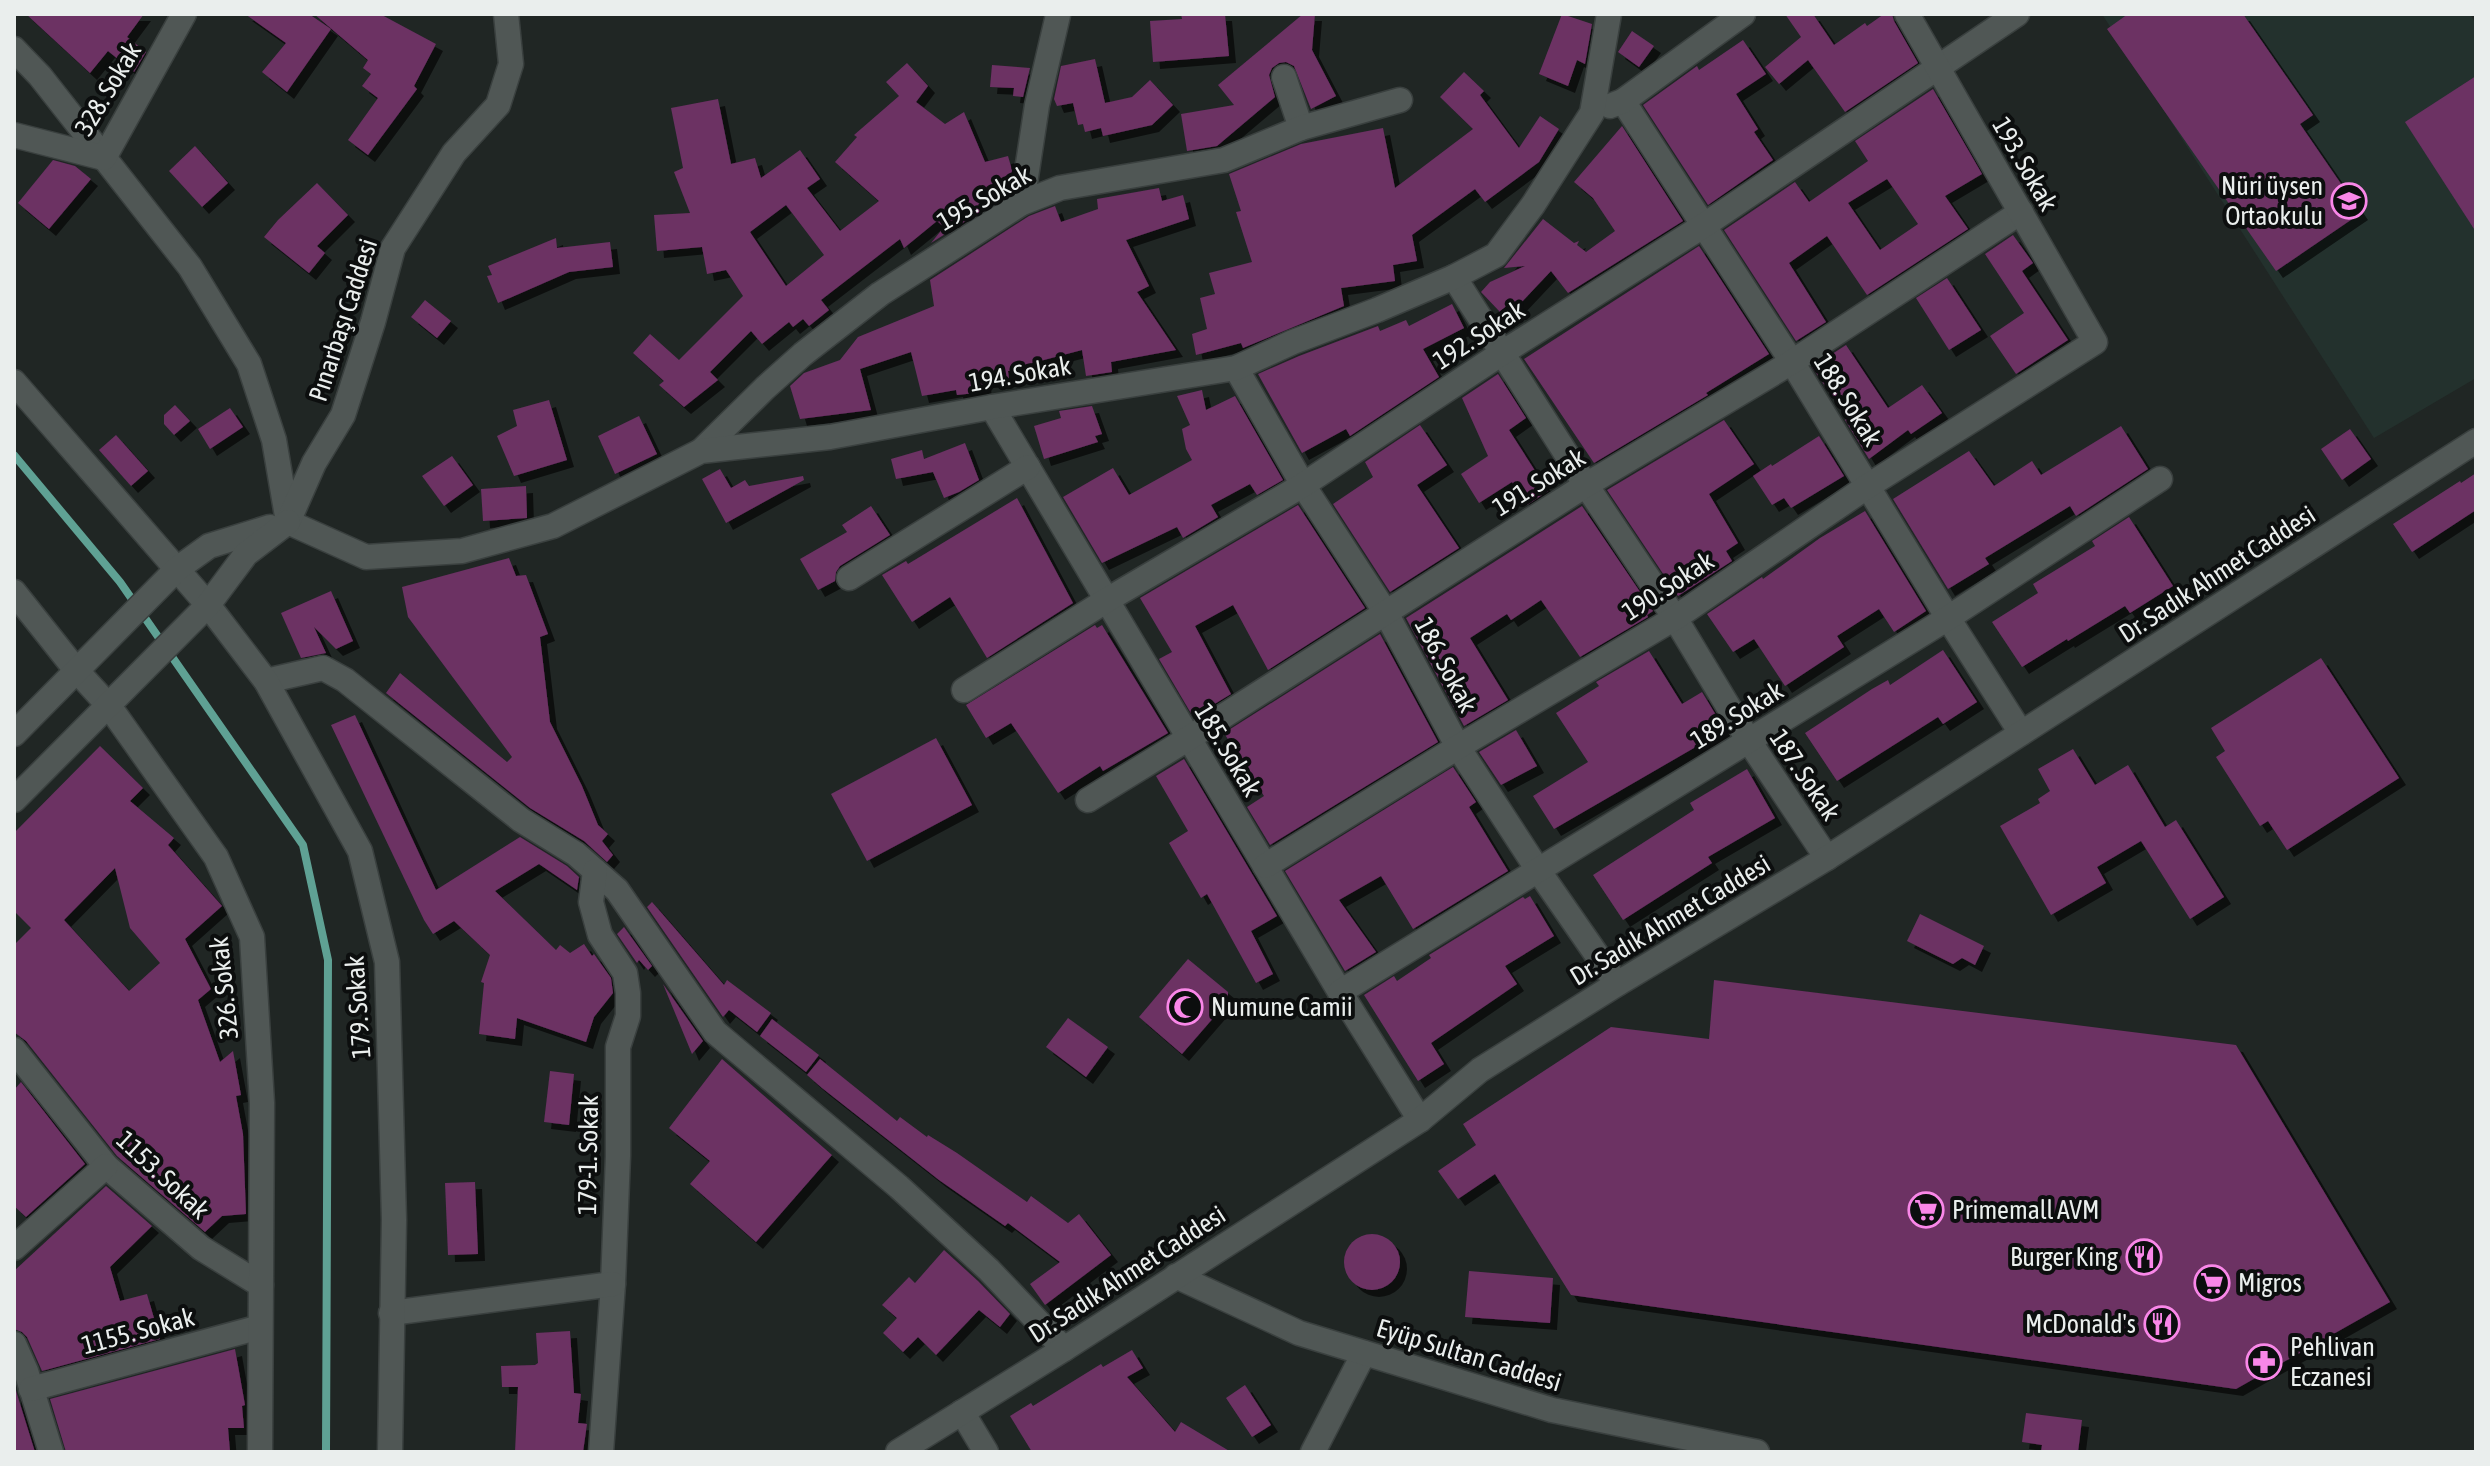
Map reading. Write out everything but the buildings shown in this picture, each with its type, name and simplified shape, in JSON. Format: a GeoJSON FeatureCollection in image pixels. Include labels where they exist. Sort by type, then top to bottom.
{"type":"FeatureCollection","features":[{"type":"Feature","properties":{"kind":"street","name":"328. Sokak"},"geometry":{"type":"LineString","coordinates":[[14,135],[104,158],[184,14]]}},
{"type":"Feature","properties":{"kind":"street","name":"Pınarbaşı Caddesi"},"geometry":{"type":"LineString","coordinates":[[288,522],[314,463],[343,415],[393,248],[454,153],[498,105],[511,64],[506,14]]}},
{"type":"Feature","properties":{"kind":"street","name":"194. Sokak"},"geometry":{"type":"LineString","coordinates":[[288,522],[366,557],[462,551],[553,526],[701,451],[830,437],[992,407],[1236,368],[1454,277],[1496,255],[1533,205],[1592,113],[1609,14]]}},
{"type":"Feature","properties":{"kind":"street"},"geometry":{"type":"LineString","coordinates":[[1592,113],[1623,101],[1743,14]]}},
{"type":"Feature","properties":{"kind":"street","name":"193. Sokak"},"geometry":{"type":"LineString","coordinates":[[1907,14],[2095,342]]}},
{"type":"Feature","properties":{"kind":"street","name":"192. Sokak"},"geometry":{"type":"LineString","coordinates":[[964,690],[1107,600],[1303,485],[1502,353],[1703,226],[2017,14]]}},
{"type":"Feature","properties":{"kind":"street"},"geometry":{"type":"LineString","coordinates":[[1022,203],[1037,105],[1058,15]]}},
{"type":"Feature","properties":{"kind":"street"},"geometry":{"type":"LineString","coordinates":[[14,49],[40,76],[190,267],[249,364],[274,440],[288,522]]}},
{"type":"Feature","properties":{"kind":"street"},"geometry":{"type":"LineString","coordinates":[[1284,77],[1301,128]]}},
{"type":"Feature","properties":{"kind":"street","name":"195. Sokak"},"geometry":{"type":"LineString","coordinates":[[701,451],[803,354],[880,294],[1022,203],[1060,188],[1224,160],[1301,128],[1400,100]]}},
{"type":"Feature","properties":{"kind":"street","name":"188. Sokak"},"geometry":{"type":"LineString","coordinates":[[1623,101],[1792,362],[2021,733]]}},
{"type":"Feature","properties":{"kind":"street","name":"191. Sokak"},"geometry":{"type":"LineString","coordinates":[[1088,800],[1586,485],[1792,362],[2021,212]]}},
{"type":"Feature","properties":{"kind":"street","name":"187. Sokak"},"geometry":{"type":"LineString","coordinates":[[1454,277],[1675,618],[1749,741],[1827,858]]}},
{"type":"Feature","properties":{"kind":"street","name":"190. Sokak"},"geometry":{"type":"LineString","coordinates":[[1265,866],[1675,618],[1868,486],[2095,342]]}},
{"type":"Feature","properties":{"kind":"street","name":"186. Sokak"},"geometry":{"type":"LineString","coordinates":[[1236,368],[1303,485],[1386,613],[1458,747],[1617,984]]}},
{"type":"Feature","properties":{"kind":"street"},"geometry":{"type":"LineString","coordinates":[[14,382],[208,605]]}},
{"type":"Feature","properties":{"kind":"street","name":"185. Sokak"},"geometry":{"type":"LineString","coordinates":[[992,407],[1340,992],[1420,1120]]}},
{"type":"Feature","properties":{"kind":"street","name":"Dr. Sadık Ahmet Caddesi"},"geometry":{"type":"LineString","coordinates":[[898,1452],[1420,1120],[1480,1070],[1827,858],[2476,441]]}},
{"type":"Feature","properties":{"kind":"street"},"geometry":{"type":"LineString","coordinates":[[849,578],[1028,467]]}},
{"type":"Feature","properties":{"kind":"street","name":"189. Sokak"},"geometry":{"type":"LineString","coordinates":[[1340,992],[1948,618],[2160,479]]}},
{"type":"Feature","properties":{"kind":"street"},"geometry":{"type":"LineString","coordinates":[[14,734],[177,569],[209,546],[288,522]]}},
{"type":"Feature","properties":{"kind":"street"},"geometry":{"type":"LineString","coordinates":[[14,800],[208,605],[246,554],[288,522]]}},
{"type":"Feature","properties":{"kind":"street","name":"326. Sokak"},"geometry":{"type":"LineString","coordinates":[[14,592],[109,706],[216,857],[252,937],[262,1103],[260,1452]]}},
{"type":"Feature","properties":{"kind":"street","name":"179. Sokak"},"geometry":{"type":"LineString","coordinates":[[208,605],[266,681],[360,851],[387,962],[394,1220],[390,1452]]}},
{"type":"Feature","properties":{"kind":"street"},"geometry":{"type":"LineString","coordinates":[[266,681],[323,668],[345,680],[521,820],[576,854],[617,890],[715,1032],[910,1198],[989,1270],[1064,1349]]}},
{"type":"Feature","properties":{"kind":"street","name":"179-1. Sokak"},"geometry":{"type":"LineString","coordinates":[[595,871],[591,902],[600,935],[625,973],[628,993],[628,1016],[618,1047],[613,1284],[601,1452]]}},
{"type":"Feature","properties":{"kind":"street","name":"1153. Sokak"},"geometry":{"type":"LineString","coordinates":[[14,1050],[106,1166],[201,1248],[261,1285]]}},
{"type":"Feature","properties":{"kind":"street"},"geometry":{"type":"LineString","coordinates":[[14,1248],[106,1166]]}},
{"type":"Feature","properties":{"kind":"street","name":"Eyüp Sultan Caddesi"},"geometry":{"type":"LineString","coordinates":[[1176,1276],[1299,1333],[1552,1410],[1757,1452]]}},
{"type":"Feature","properties":{"kind":"street"},"geometry":{"type":"LineString","coordinates":[[391,1313],[613,1284]]}},
{"type":"Feature","properties":{"kind":"street","name":"1155. Sokak"},"geometry":{"type":"LineString","coordinates":[[31,1389],[260,1327]]}},
{"type":"Feature","properties":{"kind":"street"},"geometry":{"type":"LineString","coordinates":[[14,1344],[51,1452]]}},
{"type":"Feature","properties":{"kind":"street"},"geometry":{"type":"LineString","coordinates":[[1313,1452],[1364,1353]]}},
{"type":"Feature","properties":{"kind":"street"},"geometry":{"type":"LineString","coordinates":[[962,1412],[986,1452]]}},
{"type":"Feature","properties":{"kind":"shaded area","name":"Nüri üysen Ortaokulu"},"geometry":{"type":"Polygon","coordinates":[[[2102,14],[2470,14],[2476,24],[2476,378],[2374,438],[2102,14]]]}},
{"type":"Feature","properties":{"kind":"waterway"},"geometry":{"type":"LineString","coordinates":[[14,455],[120,582],[303,845],[328,960],[326,1452]]}},
{"type":"Feature","properties":{"kind":"place","name":"Nüri üysen Ortaokulu"},"geometry":{"type":"Point","coordinates":[2349,201]}},
{"type":"Feature","properties":{"kind":"place","name":"Numune Camii"},"geometry":{"type":"Point","coordinates":[1185,1007]}},
{"type":"Feature","properties":{"kind":"place","name":"Primemall AVM"},"geometry":{"type":"Point","coordinates":[1926,1210]}},
{"type":"Feature","properties":{"kind":"place","name":"Burger King"},"geometry":{"type":"Point","coordinates":[2144,1257]}},
{"type":"Feature","properties":{"kind":"place","name":"Migros"},"geometry":{"type":"Point","coordinates":[2212,1283]}},
{"type":"Feature","properties":{"kind":"place","name":"McDonald's"},"geometry":{"type":"Point","coordinates":[2162,1324]}},
{"type":"Feature","properties":{"kind":"place","name":"Pehlivan Eczanesi"},"geometry":{"type":"Point","coordinates":[2264,1362]}}]}
